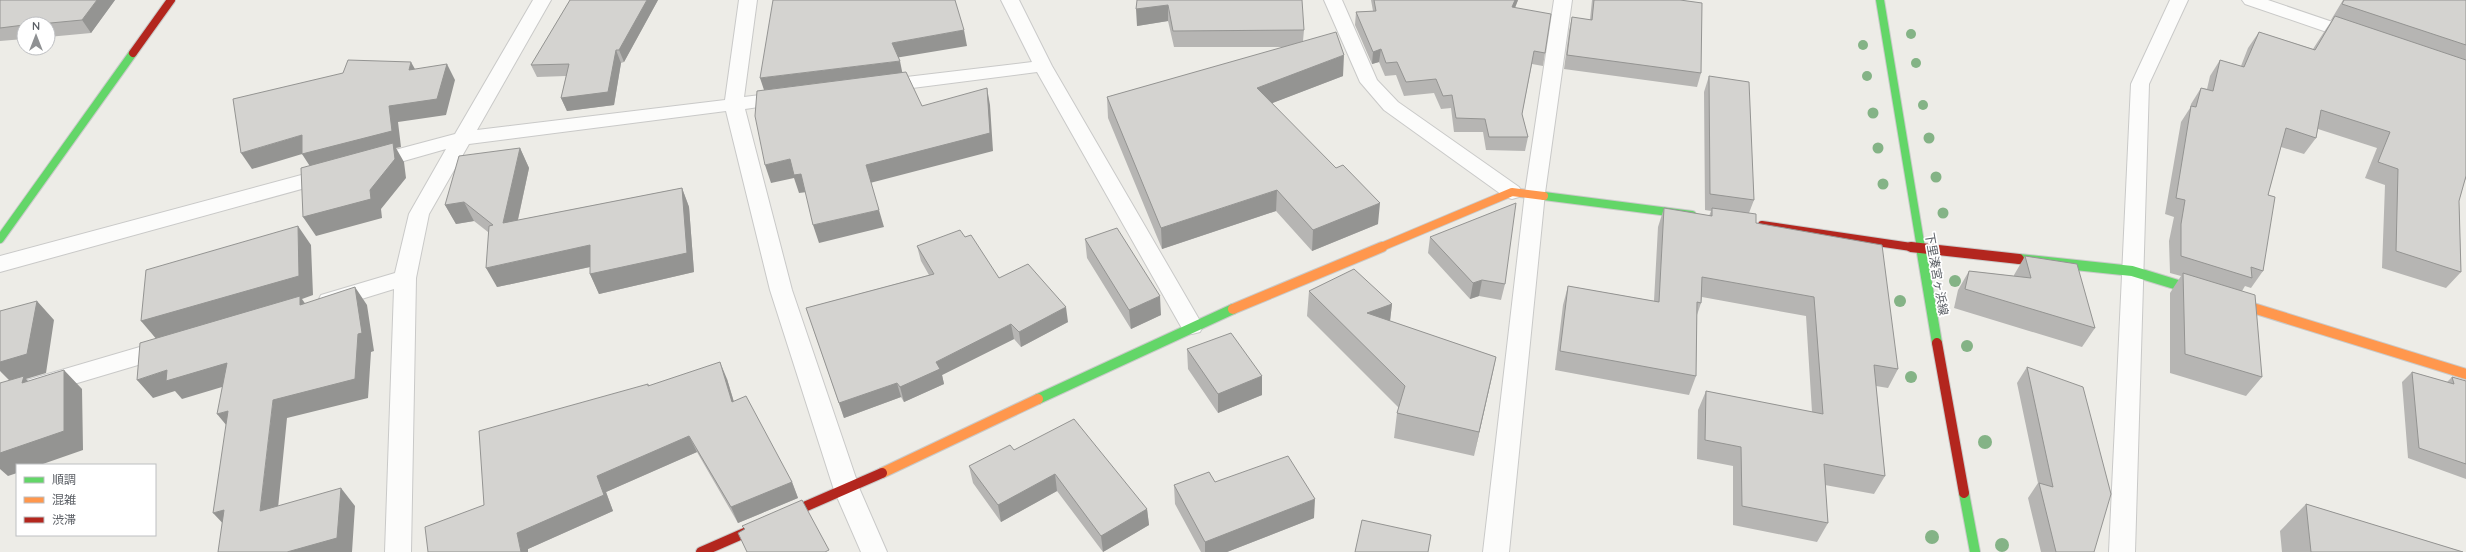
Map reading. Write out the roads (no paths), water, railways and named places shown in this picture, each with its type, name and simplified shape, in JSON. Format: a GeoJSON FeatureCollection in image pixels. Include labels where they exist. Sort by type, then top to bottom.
{"type":"FeatureCollection","features":[{"type":"Feature","properties":{"kind":"street"},"geometry":{"type":"LineString","coordinates":[[0,239],[171,0]]}},
{"type":"Feature","properties":{"kind":"street"},"geometry":{"type":"LineString","coordinates":[[398,552],[404,278],[419,214],[542,0]]}},
{"type":"Feature","properties":{"kind":"street"},"geometry":{"type":"LineString","coordinates":[[748,0],[734,104],[781,290],[847,490],[874,552]]}},
{"type":"Feature","properties":{"kind":"street"},"geometry":{"type":"LineString","coordinates":[[1010,0],[1044,66],[1192,326]]}},
{"type":"Feature","properties":{"kind":"street"},"geometry":{"type":"LineString","coordinates":[[1333,0],[1369,82],[1391,106],[1512,192]]}},
{"type":"Feature","properties":{"kind":"street"},"geometry":{"type":"LineString","coordinates":[[1496,552],[1535,193],[1563,0]]}},
{"type":"Feature","properties":{"kind":"street","name":"下里湊宮ヶ浜線"},"geometry":{"type":"LineString","coordinates":[[1880,0],[1920,248],[1975,552]]}},
{"type":"Feature","properties":{"kind":"street"},"geometry":{"type":"LineString","coordinates":[[2122,552],[2140,84],[2179,0]]}},
{"type":"Feature","properties":{"kind":"street"},"geometry":{"type":"LineString","coordinates":[[2251,0],[2370,40]]}},
{"type":"Feature","properties":{"kind":"street"},"geometry":{"type":"LineString","coordinates":[[861,89],[1044,66]]}},
{"type":"Feature","properties":{"kind":"street"},"geometry":{"type":"LineString","coordinates":[[0,264],[464,138],[806,95]]}},
{"type":"Feature","properties":{"kind":"street"},"geometry":{"type":"LineString","coordinates":[[701,552],[847,490],[1192,326],[1512,192],[1535,193],[1700,217]]}},
{"type":"Feature","properties":{"kind":"street"},"geometry":{"type":"LineString","coordinates":[[1755,224],[1920,248],[2132,270],[2466,374]]}},
{"type":"Feature","properties":{"kind":"street"},"geometry":{"type":"LineString","coordinates":[[305,308],[404,278]]}},
{"type":"Feature","properties":{"kind":"street"},"geometry":{"type":"LineString","coordinates":[[0,397],[191,341]]}}]}
